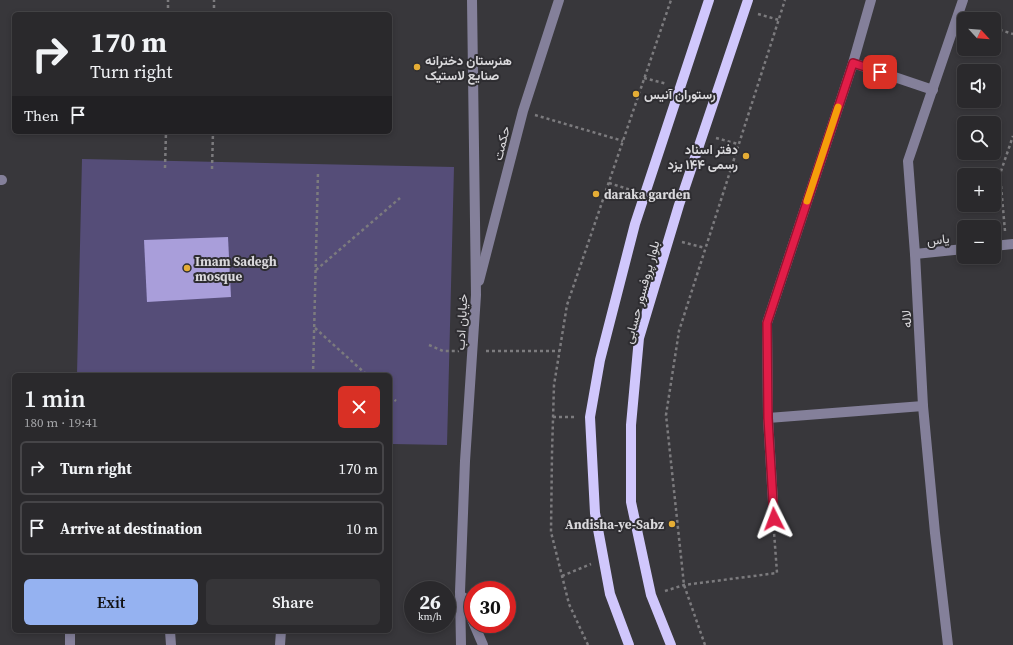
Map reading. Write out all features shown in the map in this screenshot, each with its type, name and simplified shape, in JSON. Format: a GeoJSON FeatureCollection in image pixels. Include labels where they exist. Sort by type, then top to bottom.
{"type":"FeatureCollection","features":[{"type":"Feature","properties":{"kind":"main road","name":"بلوار پروفسور حسابی"},"geometry":{"type":"LineString","coordinates":[[629,645],[610,594],[603,560],[595,513],[590,417],[600,360],[635,224],[709,0]]}},
{"type":"Feature","properties":{"kind":"main road","name":"بلوار پروفسور حسابی"},"geometry":{"type":"LineString","coordinates":[[671,645],[651,595],[631,502],[631,425],[639,338],[679,205],[748,0]]}},
{"type":"Feature","properties":{"kind":"street","name":"خیابان ادب"},"geometry":{"type":"LineString","coordinates":[[461,645],[460,592],[465,461],[476,295],[472,0]]}},
{"type":"Feature","properties":{"kind":"street","name":"حکمت"},"geometry":{"type":"LineString","coordinates":[[476,295],[523,112],[559,0]]}},
{"type":"Feature","properties":{"kind":"street"},"geometry":{"type":"LineString","coordinates":[[774,519],[768,418],[767,323],[853,63],[871,0]]}},
{"type":"Feature","properties":{"kind":"street","name":"لاله"},"geometry":{"type":"LineString","coordinates":[[948,645],[935,534],[923,406],[915,254],[908,161],[963,0]]}},
{"type":"Feature","properties":{"kind":"street"},"geometry":{"type":"LineString","coordinates":[[853,63],[933,90]]}},
{"type":"Feature","properties":{"kind":"street","name":"یاس"},"geometry":{"type":"LineString","coordinates":[[915,254],[957,250]]}},
{"type":"Feature","properties":{"kind":"street"},"geometry":{"type":"LineString","coordinates":[[768,418],[923,406]]}},
{"type":"Feature","properties":{"kind":"street"},"geometry":{"type":"LineString","coordinates":[[460,592],[464,602]]}},
{"type":"Feature","properties":{"kind":"street"},"geometry":{"type":"LineString","coordinates":[[70,633],[70,645]]}},
{"type":"Feature","properties":{"kind":"street"},"geometry":{"type":"LineString","coordinates":[[170,633],[171,645]]}},
{"type":"Feature","properties":{"kind":"street"},"geometry":{"type":"LineString","coordinates":[[280,645],[281,633]]}},
{"type":"Feature","properties":{"kind":"street"},"geometry":{"type":"LineString","coordinates":[[478,633],[483,645]]}},
{"type":"Feature","properties":{"kind":"path"},"geometry":{"type":"LineString","coordinates":[[168,0],[168,12]]}},
{"type":"Feature","properties":{"kind":"path"},"geometry":{"type":"LineString","coordinates":[[214,0],[214,12]]}},
{"type":"Feature","properties":{"kind":"path"},"geometry":{"type":"LineString","coordinates":[[588,645],[569,604],[551,532],[554,385],[567,305],[671,0]]}},
{"type":"Feature","properties":{"kind":"path"},"geometry":{"type":"LineString","coordinates":[[705,645],[684,585],[666,415],[679,330],[785,0]]}},
{"type":"Feature","properties":{"kind":"path"},"geometry":{"type":"LineString","coordinates":[[745,10],[779,20]]}},
{"type":"Feature","properties":{"kind":"path"},"geometry":{"type":"LineString","coordinates":[[1001,30],[1013,34]]}},
{"type":"Feature","properties":{"kind":"path"},"geometry":{"type":"LineString","coordinates":[[644,78],[680,88]]}},
{"type":"Feature","properties":{"kind":"path"},"geometry":{"type":"LineString","coordinates":[[523,112],[623,141]]}},
{"type":"Feature","properties":{"kind":"path"},"geometry":{"type":"LineString","coordinates":[[165,168],[166,134]]}},
{"type":"Feature","properties":{"kind":"path"},"geometry":{"type":"LineString","coordinates":[[212,169],[213,134]]}},
{"type":"Feature","properties":{"kind":"path"},"geometry":{"type":"LineString","coordinates":[[703,134],[738,144]]}},
{"type":"Feature","properties":{"kind":"path"},"geometry":{"type":"LineString","coordinates":[[1010,245],[1000,174],[1013,136]]}},
{"type":"Feature","properties":{"kind":"path"},"geometry":{"type":"LineString","coordinates":[[313,373],[318,172]]}},
{"type":"Feature","properties":{"kind":"path"},"geometry":{"type":"LineString","coordinates":[[609,183],[645,194]]}},
{"type":"Feature","properties":{"kind":"path"},"geometry":{"type":"LineString","coordinates":[[316,270],[400,198]]}},
{"type":"Feature","properties":{"kind":"path"},"geometry":{"type":"LineString","coordinates":[[669,238],[705,248]]}},
{"type":"Feature","properties":{"kind":"path"},"geometry":{"type":"LineString","coordinates":[[314,328],[365,373]]}},
{"type":"Feature","properties":{"kind":"path"},"geometry":{"type":"LineString","coordinates":[[429,345],[443,351],[560,351]]}},
{"type":"Feature","properties":{"kind":"path"},"geometry":{"type":"LineString","coordinates":[[392,398],[396,401]]}},
{"type":"Feature","properties":{"kind":"path"},"geometry":{"type":"LineString","coordinates":[[553,417],[590,417]]}},
{"type":"Feature","properties":{"kind":"path"},"geometry":{"type":"LineString","coordinates":[[651,595],[684,585],[777,574],[774,519]]}},
{"type":"Feature","properties":{"kind":"path"},"geometry":{"type":"LineString","coordinates":[[562,576],[603,560]]}},
{"type":"Feature","properties":{"kind":"shaded area"},"geometry":{"type":"Polygon","coordinates":[[[82,159],[454,167],[447,445],[393,444],[392,373],[77,373],[82,159]]]}},
{"type":"Feature","properties":{"kind":"building","name":"Imam Sadegh mosque"},"geometry":{"type":"Polygon","coordinates":[[[228,237],[231,297],[147,302],[144,240],[228,237]]]}},
{"type":"Feature","properties":{"kind":"slow traffic"},"geometry":{"type":"LineString","coordinates":[[807,201],[838,107]]}},
{"type":"Feature","properties":{"kind":"place","name":"هنرستان دخترانه صنایع لاستیک"},"geometry":{"type":"Point","coordinates":[417,67]}},
{"type":"Feature","properties":{"kind":"place","name":"رستوران آنیس"},"geometry":{"type":"Point","coordinates":[636,94]}},
{"type":"Feature","properties":{"kind":"place","name":"دفتر اسناد رسمی ۱۴۴ یزد"},"geometry":{"type":"Point","coordinates":[746,156]}},
{"type":"Feature","properties":{"kind":"place","name":"daraka garden"},"geometry":{"type":"Point","coordinates":[596,194]}},
{"type":"Feature","properties":{"kind":"place","name":"Imam Sadegh mosque"},"geometry":{"type":"Point","coordinates":[187,268]}},
{"type":"Feature","properties":{"kind":"place","name":"Andisha-ye-Sabz"},"geometry":{"type":"Point","coordinates":[672,524]}},
{"type":"Feature","properties":{"kind":"route"},"geometry":{"type":"LineString","coordinates":[[774,519],[768,418],[767,323],[853,63],[880,72]]}}]}
